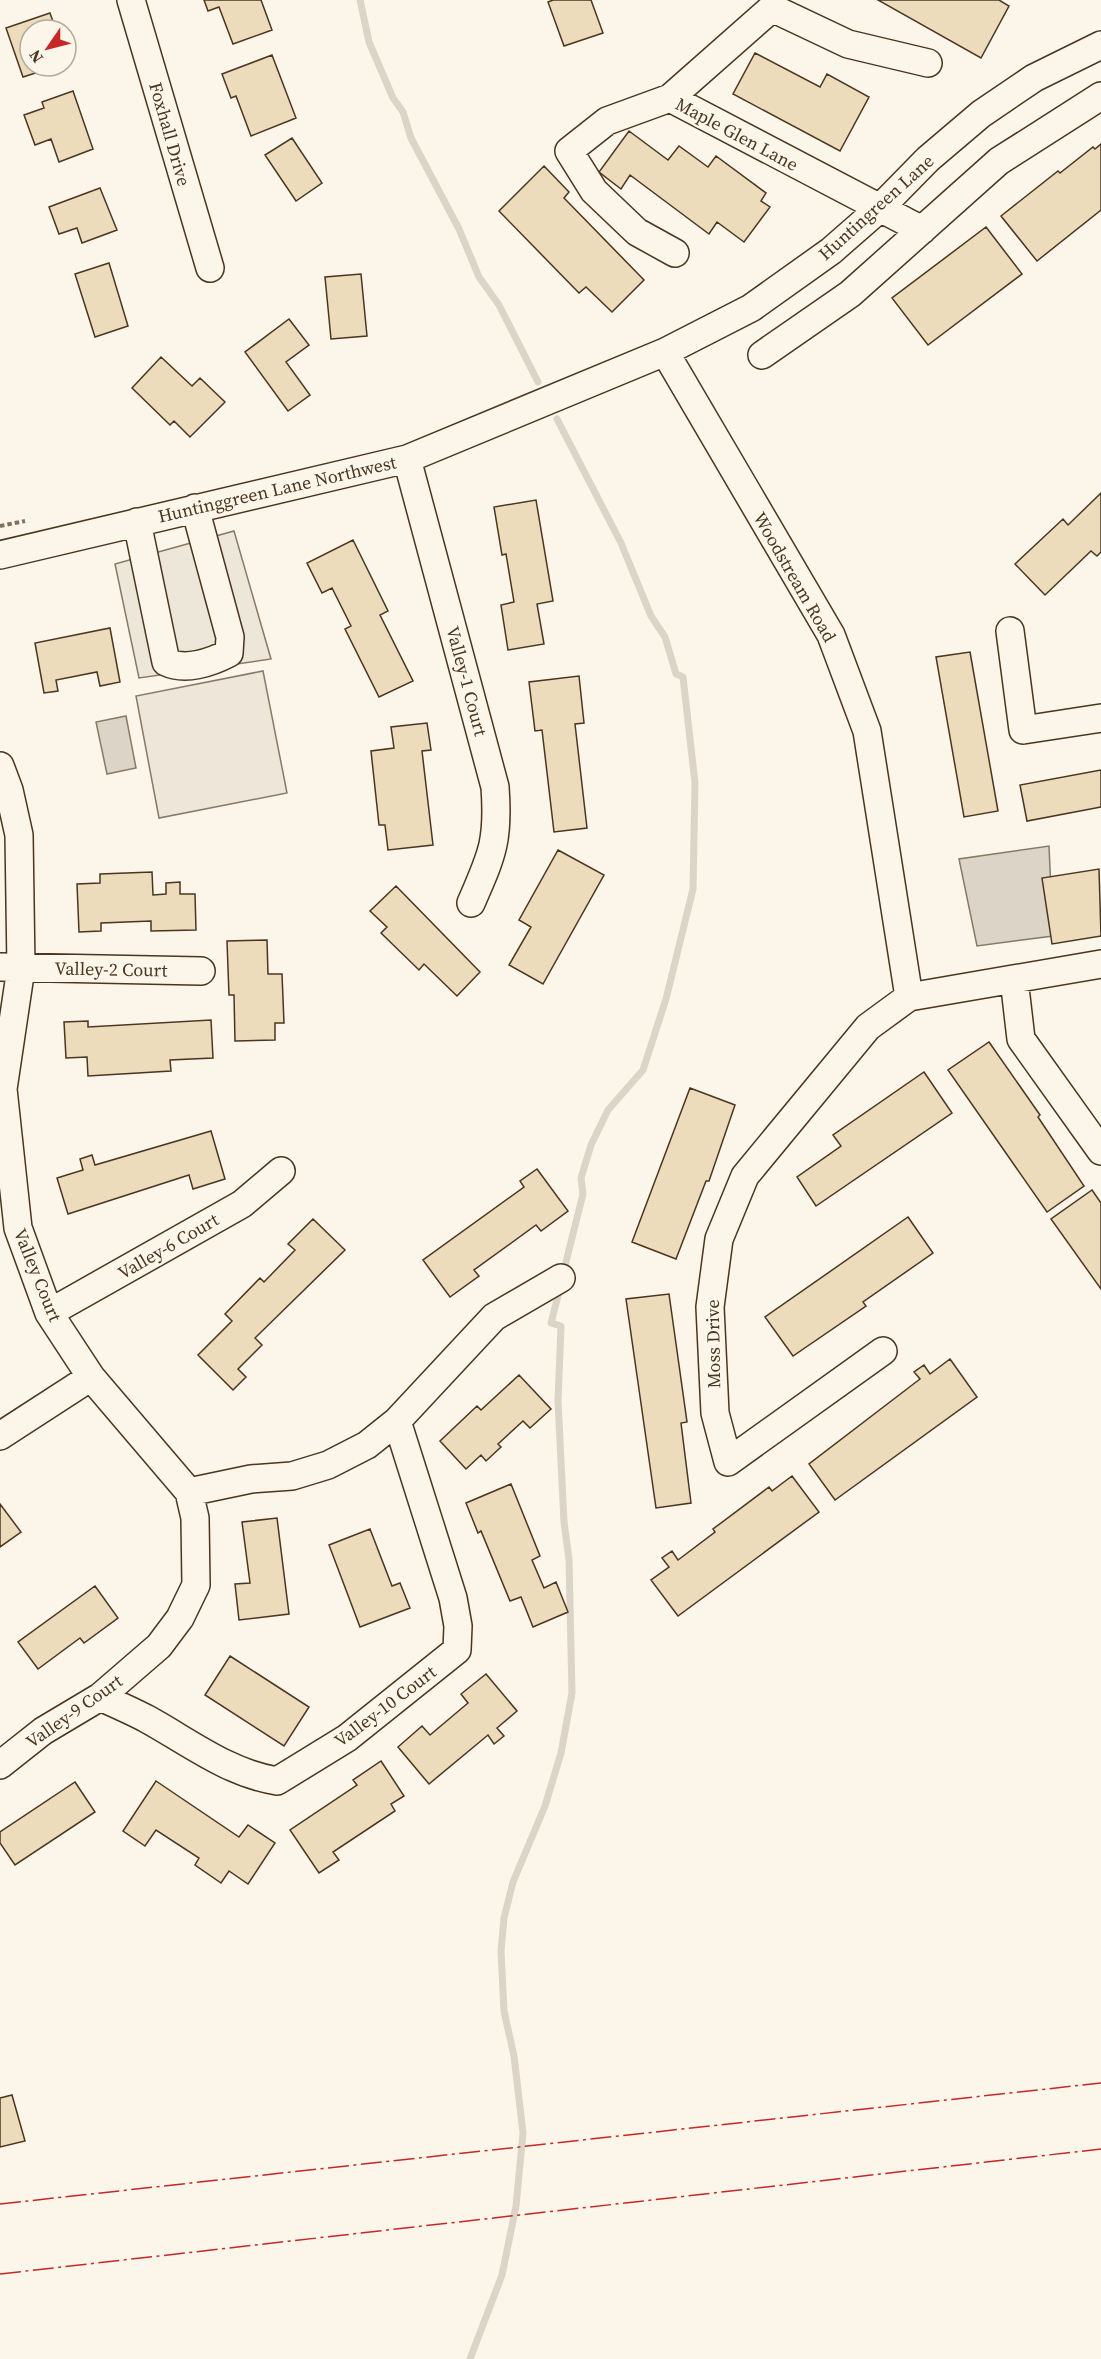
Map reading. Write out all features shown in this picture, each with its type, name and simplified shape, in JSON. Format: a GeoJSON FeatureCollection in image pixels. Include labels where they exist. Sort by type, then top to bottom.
{"type":"FeatureCollection","features":[{"type":"Feature","properties":{"kind":"street","name":"Foxhall Drive"},"geometry":{"type":"LineString","coordinates":[[131,0],[210,268]]}},
{"type":"Feature","properties":{"kind":"street"},"geometry":{"type":"LineString","coordinates":[[670,98],[772,8],[848,44],[928,63]]}},
{"type":"Feature","properties":{"kind":"street","name":"Huntingreen Lane"},"geometry":{"type":"LineString","coordinates":[[546,401],[665,352],[751,308],[831,251],[879,209],[928,159],[981,114],[1034,78],[1101,45]]}},
{"type":"Feature","properties":{"kind":"street"},"geometry":{"type":"LineString","coordinates":[[762,355],[850,294],[999,161],[1101,96]]}},
{"type":"Feature","properties":{"kind":"street","name":"Maple Glen Lane"},"geometry":{"type":"LineString","coordinates":[[675,253],[637,232],[594,190],[569,151],[607,121],[670,98],[922,230]]}},
{"type":"Feature","properties":{"kind":"street","name":"Woodstream Road"},"geometry":{"type":"LineString","coordinates":[[665,352],[831,635],[867,731],[909,997]]}},
{"type":"Feature","properties":{"kind":"street","name":"Huntinggreen Lane Northwest"},"geometry":{"type":"LineString","coordinates":[[0,555],[407,459],[546,401]]}},
{"type":"Feature","properties":{"kind":"street","name":"Valley-1 Court"},"geometry":{"type":"LineString","coordinates":[[407,459],[495,787],[498,822],[493,854],[471,903]]}},
{"type":"Feature","properties":{"kind":"street"},"geometry":{"type":"LineString","coordinates":[[137,522],[166,662],[178,668],[215,660],[228,654],[230,637],[195,508]]}},
{"type":"Feature","properties":{"kind":"street"},"geometry":{"type":"LineString","coordinates":[[1010,632],[1023,730],[1101,718]]}},
{"type":"Feature","properties":{"kind":"street","name":"Valley Court"},"geometry":{"type":"LineString","coordinates":[[0,766],[9,790],[11,968],[3,1089],[9,1230],[50,1313],[91,1377],[189,1492]]}},
{"type":"Feature","properties":{"kind":"street"},"geometry":{"type":"LineString","coordinates":[[909,997],[1101,964]]}},
{"type":"Feature","properties":{"kind":"street","name":"Valley-2 Court"},"geometry":{"type":"LineString","coordinates":[[11,968],[201,971]]}},
{"type":"Feature","properties":{"kind":"street"},"geometry":{"type":"LineString","coordinates":[[1014,979],[1021,1039],[1101,1151]]}},
{"type":"Feature","properties":{"kind":"street","name":"Moss Drive"},"geometry":{"type":"LineString","coordinates":[[883,1351],[728,1462],[715,1413],[710,1306],[719,1239],[745,1176],[868,1027],[909,997]]}},
{"type":"Feature","properties":{"kind":"street","name":"Valley-6 Court"},"geometry":{"type":"LineString","coordinates":[[50,1313],[242,1204],[281,1171]]}},
{"type":"Feature","properties":{"kind":"street"},"geometry":{"type":"LineString","coordinates":[[189,1492],[251,1479],[292,1476],[328,1465],[367,1445],[397,1421],[494,1317],[561,1278]]}},
{"type":"Feature","properties":{"kind":"street"},"geometry":{"type":"LineString","coordinates":[[0,1436],[91,1377]]}},
{"type":"Feature","properties":{"kind":"street","name":"Valley-10 Court"},"geometry":{"type":"LineString","coordinates":[[100,1697],[145,1718],[251,1777],[277,1781],[347,1738],[457,1650],[458,1626],[453,1598],[397,1421]]}},
{"type":"Feature","properties":{"kind":"street","name":"Valley-9 Court"},"geometry":{"type":"LineString","coordinates":[[0,1765],[43,1731],[100,1697],[159,1646],[180,1618],[196,1585],[195,1518],[189,1492]]}},
{"type":"Feature","properties":{"kind":"path"},"geometry":{"type":"LineString","coordinates":[[0,526],[34,519]]}},
{"type":"Feature","properties":{"kind":"shaded area"},"geometry":{"type":"Polygon","coordinates":[[[234,531],[271,659],[139,678],[115,564],[234,531]]]}},
{"type":"Feature","properties":{"kind":"shaded area"},"geometry":{"type":"Polygon","coordinates":[[[263,671],[287,793],[159,818],[136,696],[263,671]]]}},
{"type":"Feature","properties":{"kind":"shaded area"},"geometry":{"type":"Polygon","coordinates":[[[126,716],[136,768],[107,774],[96,722],[126,716]]]}},
{"type":"Feature","properties":{"kind":"shaded area"},"geometry":{"type":"Polygon","coordinates":[[[1049,846],[1053,936],[977,946],[959,859],[1049,846]]]}},
{"type":"Feature","properties":{"kind":"building"},"geometry":{"type":"Polygon","coordinates":[[[204,0],[261,0],[272,30],[233,44],[219,7],[208,11],[204,0]]]}},
{"type":"Feature","properties":{"kind":"building"},"geometry":{"type":"Polygon","coordinates":[[[591,0],[603,33],[564,46],[548,2],[591,0]]]}},
{"type":"Feature","properties":{"kind":"building"},"geometry":{"type":"Polygon","coordinates":[[[878,0],[999,0],[1009,6],[981,58],[878,0]]]}},
{"type":"Feature","properties":{"kind":"building"},"geometry":{"type":"Polygon","coordinates":[[[50,13],[52,18],[35,18],[50,13]]]}},
{"type":"Feature","properties":{"kind":"building"},"geometry":{"type":"Polygon","coordinates":[[[18,24],[18,63],[6,28],[18,24]]]}},
{"type":"Feature","properties":{"kind":"building"},"geometry":{"type":"Polygon","coordinates":[[[755,53],[820,87],[827,74],[869,97],[840,151],[733,94],[755,53]]]}},
{"type":"Feature","properties":{"kind":"building"},"geometry":{"type":"Polygon","coordinates":[[[272,55],[296,118],[251,136],[236,96],[231,98],[222,74],[272,55]]]}},
{"type":"Feature","properties":{"kind":"building"},"geometry":{"type":"Polygon","coordinates":[[[73,91],[93,149],[59,162],[51,139],[35,145],[24,115],[44,108],[42,102],[73,91]]]}},
{"type":"Feature","properties":{"kind":"building"},"geometry":{"type":"Polygon","coordinates":[[[629,131],[668,160],[679,146],[708,167],[716,156],[766,193],[761,201],[770,207],[744,242],[717,222],[709,234],[630,175],[621,189],[599,172],[629,131]]]}},
{"type":"Feature","properties":{"kind":"building"},"geometry":{"type":"Polygon","coordinates":[[[292,138],[322,183],[296,201],[265,155],[292,138]]]}},
{"type":"Feature","properties":{"kind":"building"},"geometry":{"type":"Polygon","coordinates":[[[1101,144],[1101,210],[1037,261],[1001,216],[1058,171],[1060,173],[1093,147],[1095,149],[1101,144]]]}},
{"type":"Feature","properties":{"kind":"building"},"geometry":{"type":"Polygon","coordinates":[[[544,166],[569,192],[564,198],[644,280],[612,312],[586,287],[579,293],[499,211],[544,166]]]}},
{"type":"Feature","properties":{"kind":"building"},"geometry":{"type":"Polygon","coordinates":[[[100,188],[117,230],[82,243],[77,228],[59,234],[49,207],[100,188]]]}},
{"type":"Feature","properties":{"kind":"building"},"geometry":{"type":"Polygon","coordinates":[[[986,227],[1022,274],[928,345],[892,298],[986,227]]]}},
{"type":"Feature","properties":{"kind":"building"},"geometry":{"type":"Polygon","coordinates":[[[109,263],[128,326],[95,337],[75,274],[109,263]]]}},
{"type":"Feature","properties":{"kind":"building"},"geometry":{"type":"Polygon","coordinates":[[[361,274],[367,336],[331,339],[325,277],[361,274]]]}},
{"type":"Feature","properties":{"kind":"building"},"geometry":{"type":"Polygon","coordinates":[[[289,319],[309,345],[286,362],[310,395],[288,411],[245,352],[289,319]]]}},
{"type":"Feature","properties":{"kind":"building"},"geometry":{"type":"Polygon","coordinates":[[[161,357],[192,386],[200,378],[225,402],[190,437],[174,421],[170,425],[132,388],[161,357]]]}},
{"type":"Feature","properties":{"kind":"building"},"geometry":{"type":"Polygon","coordinates":[[[1101,493],[1101,552],[1097,556],[1091,551],[1045,595],[1015,564],[1063,519],[1068,525],[1101,493]]]}},
{"type":"Feature","properties":{"kind":"building"},"geometry":{"type":"Polygon","coordinates":[[[536,500],[553,601],[537,604],[544,644],[508,650],[501,605],[514,602],[506,554],[502,555],[494,507],[536,500]]]}},
{"type":"Feature","properties":{"kind":"building"},"geometry":{"type":"Polygon","coordinates":[[[353,540],[388,611],[380,615],[413,681],[379,697],[345,629],[351,626],[332,588],[322,593],[307,563],[353,540]]]}},
{"type":"Feature","properties":{"kind":"building"},"geometry":{"type":"Polygon","coordinates":[[[110,628],[120,682],[100,686],[97,672],[56,680],[58,691],[44,693],[35,643],[110,628]]]}},
{"type":"Feature","properties":{"kind":"building"},"geometry":{"type":"Polygon","coordinates":[[[970,652],[998,811],[964,817],[936,657],[970,652]]]}},
{"type":"Feature","properties":{"kind":"building"},"geometry":{"type":"Polygon","coordinates":[[[579,676],[584,723],[575,724],[587,828],[554,832],[542,730],[535,731],[529,682],[579,676]]]}},
{"type":"Feature","properties":{"kind":"building"},"geometry":{"type":"Polygon","coordinates":[[[427,723],[431,750],[422,751],[433,845],[388,850],[385,825],[379,825],[371,751],[394,748],[391,727],[427,723]]]}},
{"type":"Feature","properties":{"kind":"building"},"geometry":{"type":"Polygon","coordinates":[[[1101,770],[1101,807],[1027,821],[1020,785],[1101,770]]]}},
{"type":"Feature","properties":{"kind":"building"},"geometry":{"type":"Polygon","coordinates":[[[558,850],[604,875],[543,984],[509,965],[531,927],[519,920],[558,850]]]}},
{"type":"Feature","properties":{"kind":"building"},"geometry":{"type":"Polygon","coordinates":[[[1099,869],[1101,936],[1052,944],[1042,878],[1099,869]]]}},
{"type":"Feature","properties":{"kind":"building"},"geometry":{"type":"Polygon","coordinates":[[[152,872],[153,895],[166,894],[166,883],[180,882],[180,894],[195,894],[196,930],[151,931],[151,921],[101,923],[101,931],[79,932],[77,884],[100,883],[100,874],[152,872]]]}},
{"type":"Feature","properties":{"kind":"building"},"geometry":{"type":"Polygon","coordinates":[[[396,886],[480,972],[457,996],[424,964],[419,970],[381,933],[387,927],[370,911],[396,886]]]}},
{"type":"Feature","properties":{"kind":"building"},"geometry":{"type":"Polygon","coordinates":[[[267,940],[268,974],[282,974],[284,1023],[275,1023],[275,1040],[235,1041],[234,995],[229,995],[227,941],[267,940]]]}},
{"type":"Feature","properties":{"kind":"building"},"geometry":{"type":"Polygon","coordinates":[[[211,1020],[213,1058],[170,1060],[171,1071],[88,1076],[87,1057],[66,1058],[64,1022],[88,1021],[88,1027],[211,1020]]]}},
{"type":"Feature","properties":{"kind":"building"},"geometry":{"type":"Polygon","coordinates":[[[989,1042],[1040,1115],[1038,1117],[1084,1186],[1047,1212],[948,1070],[989,1042]]]}},
{"type":"Feature","properties":{"kind":"building"},"geometry":{"type":"Polygon","coordinates":[[[924,1072],[952,1113],[816,1206],[797,1177],[841,1146],[833,1135],[924,1072]]]}},
{"type":"Feature","properties":{"kind":"building"},"geometry":{"type":"Polygon","coordinates":[[[690,1088],[735,1105],[709,1181],[706,1181],[676,1259],[632,1242],[690,1088]]]}},
{"type":"Feature","properties":{"kind":"building"},"geometry":{"type":"Polygon","coordinates":[[[211,1131],[225,1179],[193,1189],[189,1175],[68,1214],[57,1178],[83,1170],[80,1159],[92,1155],[95,1165],[211,1131]]]}},
{"type":"Feature","properties":{"kind":"building"},"geometry":{"type":"Polygon","coordinates":[[[537,1169],[568,1211],[541,1231],[536,1225],[474,1270],[479,1276],[450,1297],[423,1260],[524,1187],[520,1181],[537,1169]]]}},
{"type":"Feature","properties":{"kind":"building"},"geometry":{"type":"Polygon","coordinates":[[[1092,1190],[1101,1203],[1101,1289],[1051,1219],[1092,1190]]]}},
{"type":"Feature","properties":{"kind":"building"},"geometry":{"type":"Polygon","coordinates":[[[908,1217],[933,1253],[863,1302],[866,1306],[793,1356],[765,1317],[908,1217]]]}},
{"type":"Feature","properties":{"kind":"building"},"geometry":{"type":"Polygon","coordinates":[[[313,1219],[345,1250],[255,1338],[262,1345],[238,1369],[246,1377],[233,1390],[198,1355],[232,1321],[225,1314],[260,1278],[264,1282],[295,1250],[288,1244],[313,1219]]]}},
{"type":"Feature","properties":{"kind":"building"},"geometry":{"type":"Polygon","coordinates":[[[669,1294],[687,1422],[681,1423],[691,1503],[656,1508],[626,1299],[669,1294]]]}},
{"type":"Feature","properties":{"kind":"building"},"geometry":{"type":"Polygon","coordinates":[[[950,1359],[977,1397],[835,1500],[809,1464],[920,1379],[914,1372],[924,1365],[930,1374],[950,1359]]]}},
{"type":"Feature","properties":{"kind":"building"},"geometry":{"type":"Polygon","coordinates":[[[519,1375],[551,1409],[530,1428],[523,1421],[498,1444],[501,1447],[486,1461],[481,1455],[466,1469],[440,1441],[477,1406],[481,1410],[519,1375]]]}},
{"type":"Feature","properties":{"kind":"building"},"geometry":{"type":"Polygon","coordinates":[[[792,1476],[819,1512],[678,1616],[651,1580],[669,1567],[662,1558],[672,1551],[678,1560],[715,1532],[713,1529],[769,1487],[772,1491],[792,1476]]]}},
{"type":"Feature","properties":{"kind":"building"},"geometry":{"type":"Polygon","coordinates":[[[511,1484],[540,1556],[532,1560],[544,1588],[556,1582],[568,1612],[533,1627],[521,1597],[510,1601],[481,1531],[478,1533],[466,1503],[511,1484]]]}},
{"type":"Feature","properties":{"kind":"building"},"geometry":{"type":"Polygon","coordinates":[[[0,1504],[21,1532],[0,1547],[0,1504]]]}},
{"type":"Feature","properties":{"kind":"building"},"geometry":{"type":"Polygon","coordinates":[[[277,1518],[289,1614],[239,1620],[235,1584],[250,1583],[242,1522],[277,1518]]]}},
{"type":"Feature","properties":{"kind":"building"},"geometry":{"type":"Polygon","coordinates":[[[370,1529],[392,1586],[400,1583],[410,1608],[360,1627],[329,1545],[370,1529]]]}},
{"type":"Feature","properties":{"kind":"building"},"geometry":{"type":"Polygon","coordinates":[[[95,1586],[118,1618],[84,1643],[80,1638],[38,1669],[18,1642],[95,1586]]]}},
{"type":"Feature","properties":{"kind":"building"},"geometry":{"type":"Polygon","coordinates":[[[230,1656],[309,1707],[284,1746],[205,1695],[230,1656]]]}},
{"type":"Feature","properties":{"kind":"building"},"geometry":{"type":"Polygon","coordinates":[[[486,1674],[517,1711],[497,1728],[504,1736],[494,1744],[488,1735],[429,1784],[398,1747],[422,1726],[430,1735],[468,1703],[461,1694],[486,1674]]]}},
{"type":"Feature","properties":{"kind":"building"},"geometry":{"type":"Polygon","coordinates":[[[381,1761],[404,1796],[391,1804],[395,1811],[333,1852],[339,1860],[319,1873],[290,1830],[357,1785],[353,1780],[381,1761]]]}},
{"type":"Feature","properties":{"kind":"building"},"geometry":{"type":"Polygon","coordinates":[[[156,1781],[239,1837],[248,1825],[275,1843],[248,1884],[229,1871],[221,1883],[195,1865],[199,1858],[156,1830],[145,1846],[123,1831],[156,1781]]]}},
{"type":"Feature","properties":{"kind":"building"},"geometry":{"type":"Polygon","coordinates":[[[75,1782],[95,1812],[15,1865],[0,1843],[0,1832],[75,1782]]]}},
{"type":"Feature","properties":{"kind":"building"},"geometry":{"type":"Polygon","coordinates":[[[12,2095],[25,2141],[0,2147],[0,2098],[12,2095]]]}},
{"type":"Feature","properties":{"kind":"waterway"},"geometry":{"type":"LineString","coordinates":[[360,0],[369,42],[393,98],[403,112],[411,138],[459,229],[479,277],[499,305],[538,382]]}},
{"type":"Feature","properties":{"kind":"waterway"},"geometry":{"type":"LineString","coordinates":[[557,419],[621,543],[651,616],[665,637],[676,674],[683,677],[695,783],[693,889],[666,999],[643,1070],[608,1110],[591,1145],[581,1178],[583,1194],[563,1274]]}},
{"type":"Feature","properties":{"kind":"waterway"},"geometry":{"type":"LineString","coordinates":[[470,2359],[502,2275],[516,2206],[523,2133],[514,2056],[504,2011],[501,1951],[504,1918],[513,1882],[545,1806],[561,1753],[572,1693],[569,1559],[564,1522],[558,1401],[561,1326],[551,1323],[560,1288]]}},
{"type":"Feature","properties":{"kind":"power"},"geometry":{"type":"LineString","coordinates":[[0,2204],[1101,2083]]}},
{"type":"Feature","properties":{"kind":"power"},"geometry":{"type":"LineString","coordinates":[[0,2274],[1101,2149]]}}]}
